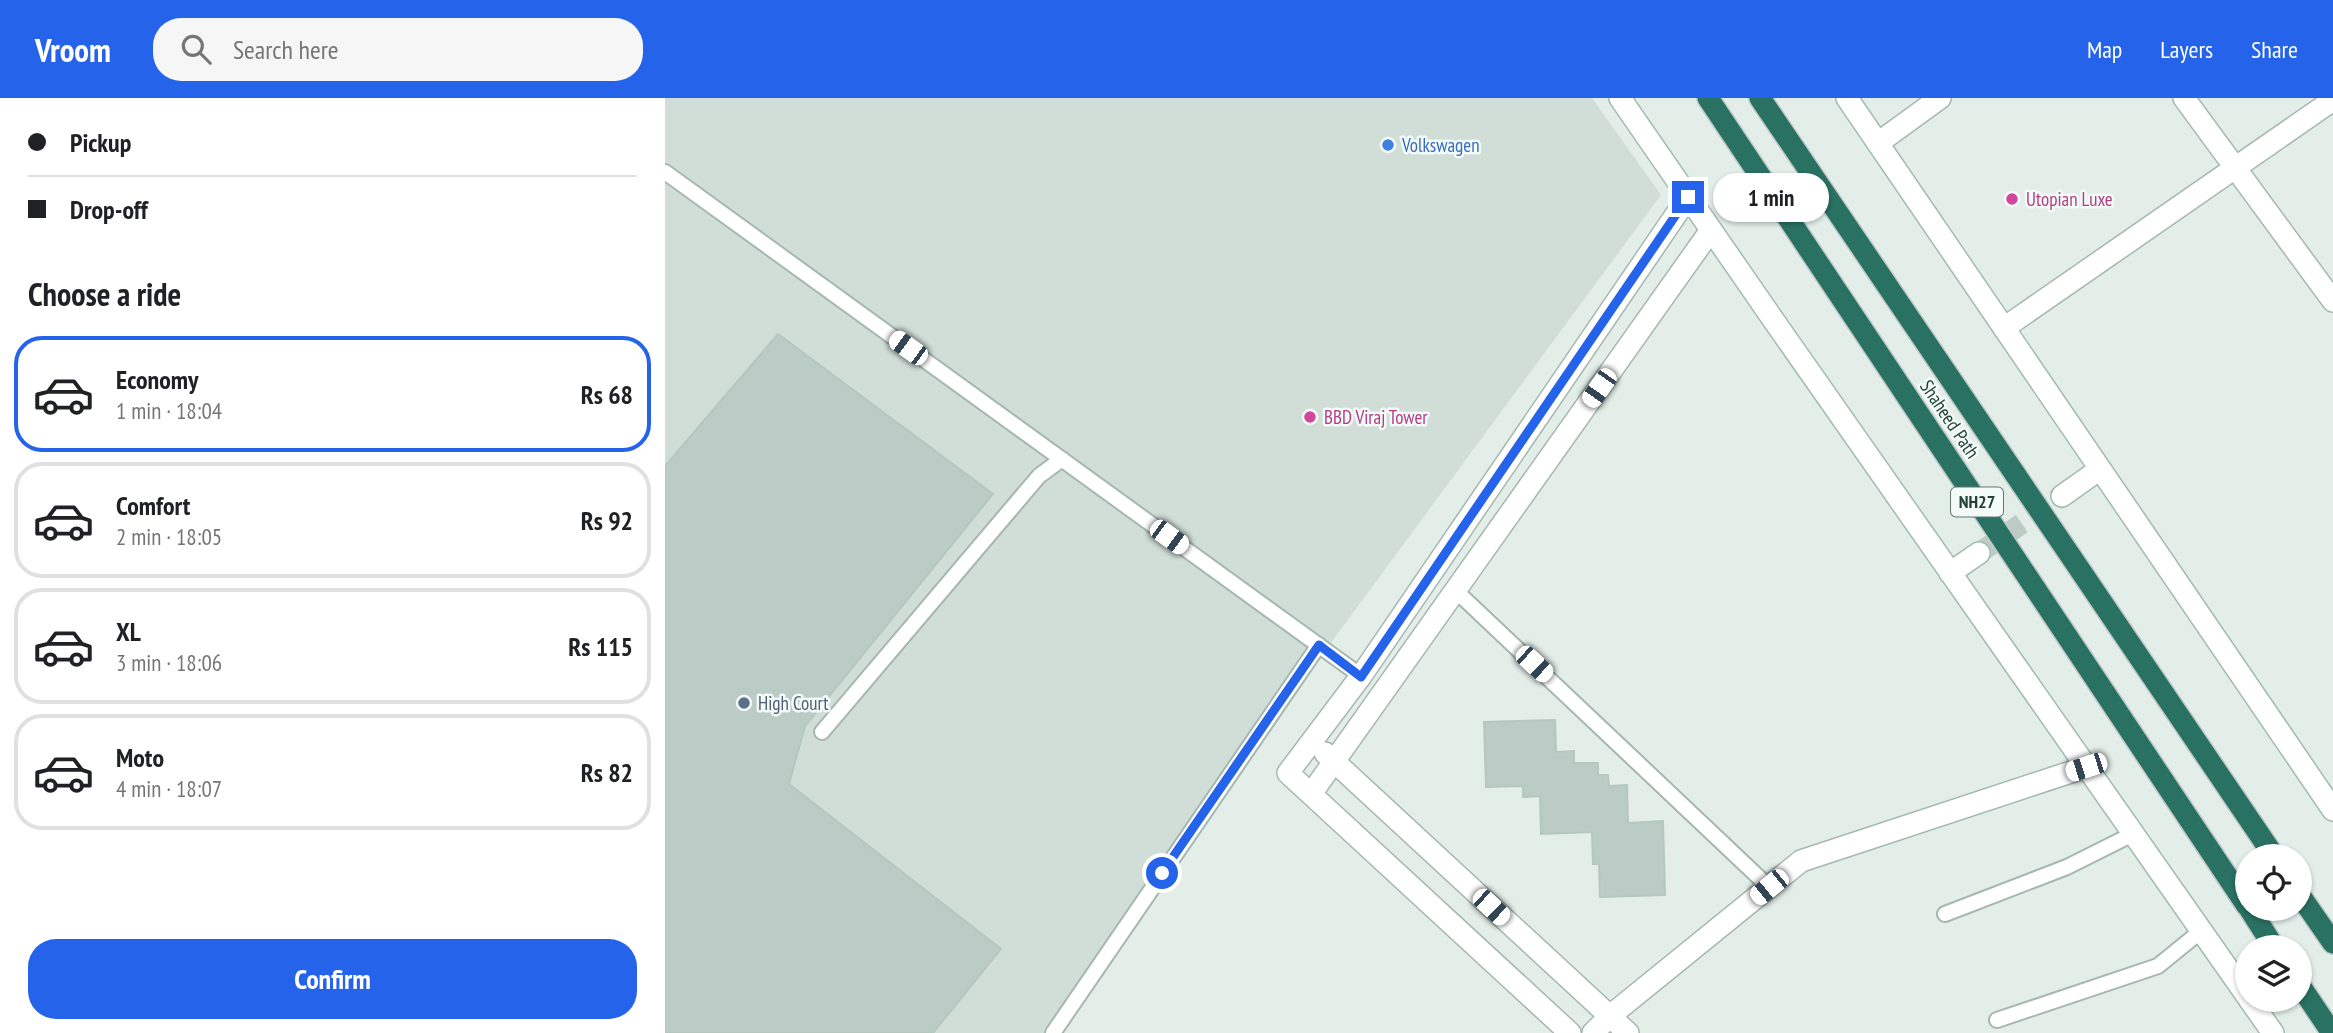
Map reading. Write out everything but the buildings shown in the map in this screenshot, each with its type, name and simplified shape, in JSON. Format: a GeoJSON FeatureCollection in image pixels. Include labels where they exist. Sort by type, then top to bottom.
{"type":"FeatureCollection","features":[{"type":"Feature","properties":{"kind":"highway","name":"Shaheed Path"},"geometry":{"type":"LineString","coordinates":[[1708,98],[2235,888]]}},
{"type":"Feature","properties":{"kind":"highway","name":"Shaheed Path"},"geometry":{"type":"LineString","coordinates":[[1760,98],[2266,844]]}},
{"type":"Feature","properties":{"kind":"highway"},"geometry":{"type":"LineString","coordinates":[[2312,913],[2333,943]]}},
{"type":"Feature","properties":{"kind":"highway"},"geometry":{"type":"LineString","coordinates":[[2312,1003],[2332,1033]]}},
{"type":"Feature","properties":{"kind":"street"},"geometry":{"type":"LineString","coordinates":[[1621,98],[2235,979]]}},
{"type":"Feature","properties":{"kind":"street"},"geometry":{"type":"LineString","coordinates":[[1847,98],[2333,810]]}},
{"type":"Feature","properties":{"kind":"street"},"geometry":{"type":"LineString","coordinates":[[1878,143],[1940,98]]}},
{"type":"Feature","properties":{"kind":"street"},"geometry":{"type":"LineString","coordinates":[[2184,98],[2333,301]]}},
{"type":"Feature","properties":{"kind":"street"},"geometry":{"type":"LineString","coordinates":[[2004,327],[2333,100]]}},
{"type":"Feature","properties":{"kind":"street"},"geometry":{"type":"LineString","coordinates":[[1570,1033],[1288,772],[1361,677],[1688,197]]}},
{"type":"Feature","properties":{"kind":"street"},"geometry":{"type":"LineString","coordinates":[[1311,794],[1711,230]]}},
{"type":"Feature","properties":{"kind":"street"},"geometry":{"type":"LineString","coordinates":[[2062,496],[2100,469]]}},
{"type":"Feature","properties":{"kind":"street"},"geometry":{"type":"LineString","coordinates":[[1950,573],[1979,553]]}},
{"type":"Feature","properties":{"kind":"street"},"geometry":{"type":"LineString","coordinates":[[1311,740],[1628,1033]]}},
{"type":"Feature","properties":{"kind":"street"},"geometry":{"type":"LineString","coordinates":[[1593,1033],[1609,1016],[1801,861],[2086,767]]}},
{"type":"Feature","properties":{"kind":"street"},"geometry":{"type":"LineString","coordinates":[[2258,1012],[2273,1033]]}},
{"type":"Feature","properties":{"kind":"lane"},"geometry":{"type":"LineString","coordinates":[[665,172],[1361,677]]}},
{"type":"Feature","properties":{"kind":"lane"},"geometry":{"type":"LineString","coordinates":[[822,732],[1039,476],[1062,459]]}},
{"type":"Feature","properties":{"kind":"lane"},"geometry":{"type":"LineString","coordinates":[[1455,590],[1769,887]]}},
{"type":"Feature","properties":{"kind":"lane"},"geometry":{"type":"LineString","coordinates":[[1053,1033],[1319,645]]}},
{"type":"Feature","properties":{"kind":"lane"},"geometry":{"type":"LineString","coordinates":[[1945,914],[2067,867],[2133,834]]}},
{"type":"Feature","properties":{"kind":"lane"},"geometry":{"type":"LineString","coordinates":[[1997,1020],[2158,966],[2201,931]]}},
{"type":"Feature","properties":{"kind":"shaded area"},"geometry":{"type":"Polygon","coordinates":[[[665,98],[1592,98],[1661,195],[1237,770],[1060,1033],[665,1033],[665,98]]]}},
{"type":"Feature","properties":{"kind":"tunnel"},"geometry":{"type":"LineString","coordinates":[[1979,553],[2062,496]]}},
{"type":"Feature","properties":{"kind":"place","name":"Volkswagen"},"geometry":{"type":"Point","coordinates":[1388,145]}},
{"type":"Feature","properties":{"kind":"place","name":"Utopian Luxe"},"geometry":{"type":"Point","coordinates":[2012,199]}},
{"type":"Feature","properties":{"kind":"place","name":"BBD Viraj Tower"},"geometry":{"type":"Point","coordinates":[1310,417]}},
{"type":"Feature","properties":{"kind":"place","name":"High Court"},"geometry":{"type":"Point","coordinates":[744,703]}},
{"type":"Feature","properties":{"kind":"route"},"geometry":{"type":"LineString","coordinates":[[1162,873],[1319,645],[1361,677],[1688,197]]}}]}
